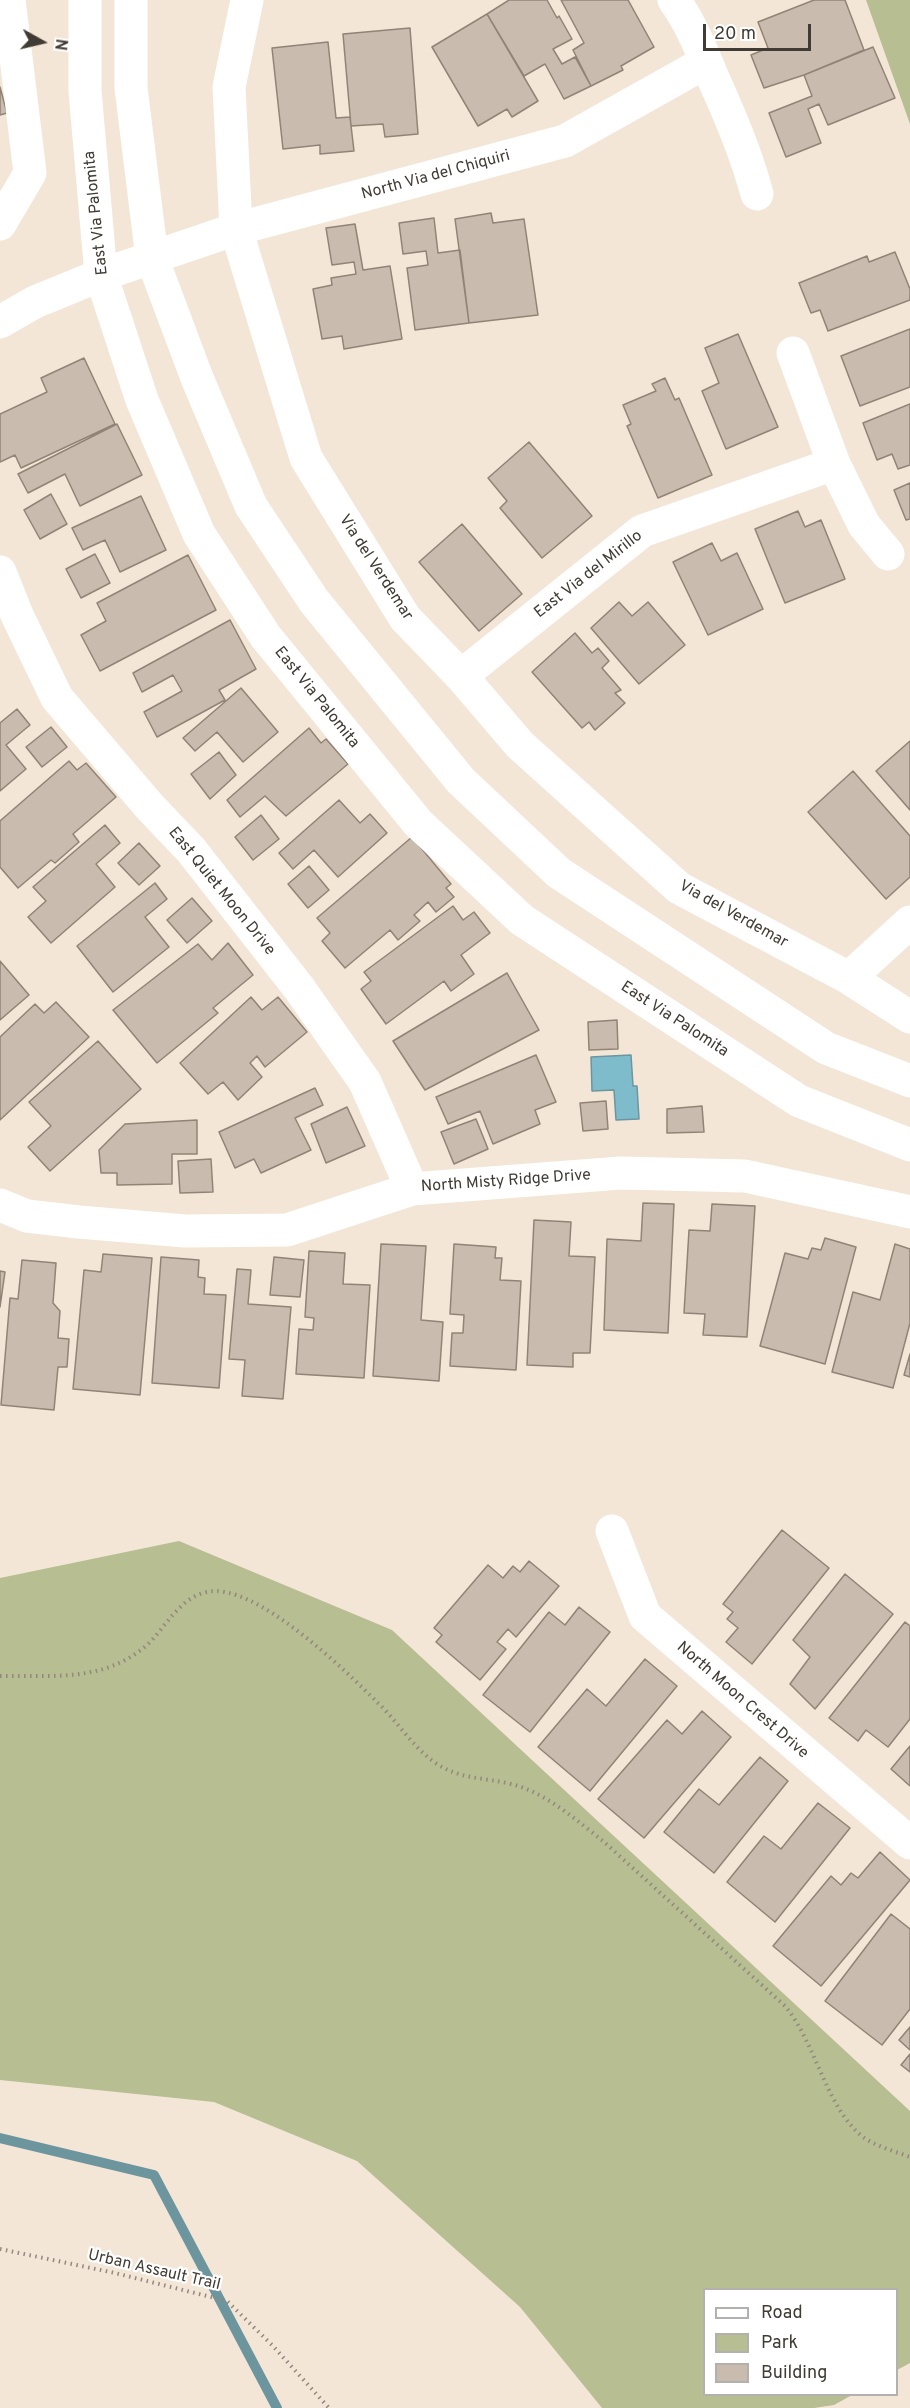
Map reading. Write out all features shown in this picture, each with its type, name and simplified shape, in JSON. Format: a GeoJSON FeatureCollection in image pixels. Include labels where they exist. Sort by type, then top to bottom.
{"type":"FeatureCollection","features":[{"type":"Feature","properties":{"kind":"street"},"geometry":{"type":"LineString","coordinates":[[0,224],[30,173],[9,0]]}},
{"type":"Feature","properties":{"kind":"street","name":"East Via Palomita"},"geometry":{"type":"LineString","coordinates":[[85,0],[85,91],[101,275],[142,400],[199,534],[266,637],[418,823],[522,920],[799,1101],[910,1144]]}},
{"type":"Feature","properties":{"kind":"street"},"geometry":{"type":"LineString","coordinates":[[131,0],[131,88],[152,258],[197,378],[251,506],[314,602],[461,781],[559,873],[826,1048],[910,1081]]}},
{"type":"Feature","properties":{"kind":"street","name":"Via del Verdemar"},"geometry":{"type":"LineString","coordinates":[[247,0],[229,87],[236,229],[306,458],[405,618],[461,676],[520,745],[679,888],[849,978],[910,1017]]}},
{"type":"Feature","properties":{"kind":"street"},"geometry":{"type":"LineString","coordinates":[[674,0],[682,11],[746,153],[757,194]]}},
{"type":"Feature","properties":{"kind":"street","name":"North Via del Chiquiri"},"geometry":{"type":"LineString","coordinates":[[0,322],[35,302],[101,275],[236,229],[565,141],[706,62]]}},
{"type":"Feature","properties":{"kind":"street"},"geometry":{"type":"LineString","coordinates":[[793,353],[834,464],[864,525],[888,554]]}},
{"type":"Feature","properties":{"kind":"street","name":"East Via del Mirillo"},"geometry":{"type":"LineString","coordinates":[[461,676],[642,531],[834,464]]}},
{"type":"Feature","properties":{"kind":"street","name":"East Quiet Moon Drive"},"geometry":{"type":"LineString","coordinates":[[0,573],[17,615],[57,698],[150,807],[191,850],[299,988],[365,1082],[412,1189]]}},
{"type":"Feature","properties":{"kind":"street"},"geometry":{"type":"LineString","coordinates":[[849,978],[910,922]]}},
{"type":"Feature","properties":{"kind":"street","name":"North Misty Ridge Drive"},"geometry":{"type":"LineString","coordinates":[[0,1205],[27,1216],[79,1222],[185,1231],[287,1230],[412,1189],[621,1173],[745,1176],[910,1212]]}},
{"type":"Feature","properties":{"kind":"street","name":"North Moon Crest Drive"},"geometry":{"type":"LineString","coordinates":[[612,1531],[645,1616],[910,1843]]}},
{"type":"Feature","properties":{"kind":"path"},"geometry":{"type":"LineString","coordinates":[[0,1676],[36,1678],[100,1671],[144,1647],[178,1609],[192,1598],[209,1591],[251,1601],[295,1628],[311,1641],[378,1703],[433,1761],[456,1774],[471,1779],[511,1784],[530,1790],[603,1841],[785,2006],[799,2023],[824,2079],[844,2115],[862,2136],[879,2146],[910,2157]]}},
{"type":"Feature","properties":{"kind":"path","name":"Urban Assault Trail"},"geometry":{"type":"LineString","coordinates":[[0,2249],[115,2273],[227,2301],[272,2345],[329,2408]]}},
{"type":"Feature","properties":{"kind":"green space"},"geometry":{"type":"Polygon","coordinates":[[[866,0],[910,0],[910,124],[866,0]]]}},
{"type":"Feature","properties":{"kind":"green space"},"geometry":{"type":"Polygon","coordinates":[[[179,1541],[392,1630],[910,2111],[910,2363],[898,2369],[898,2288],[703,2288],[703,2396],[850,2396],[834,2405],[814,2408],[602,2408],[520,2307],[357,2161],[214,2102],[0,2080],[0,1578],[179,1541]]]}},
{"type":"Feature","properties":{"kind":"water"},"geometry":{"type":"Polygon","coordinates":[[[631,1055],[633,1086],[637,1086],[639,1119],[616,1120],[614,1090],[592,1091],[591,1057],[631,1055]]]}},
{"type":"Feature","properties":{"kind":"building"},"geometry":{"type":"Polygon","coordinates":[[[509,0],[547,0],[572,39],[553,49],[562,64],[575,57],[591,86],[564,99],[545,64],[524,76],[487,14],[509,0]]]}},
{"type":"Feature","properties":{"kind":"building"},"geometry":{"type":"Polygon","coordinates":[[[561,0],[628,0],[654,47],[621,66],[623,70],[591,86],[573,50],[584,43],[561,0]]]}},
{"type":"Feature","properties":{"kind":"building"},"geometry":{"type":"Polygon","coordinates":[[[814,0],[845,0],[864,50],[804,75],[764,88],[751,55],[768,48],[758,22],[814,0]]]}},
{"type":"Feature","properties":{"kind":"building"},"geometry":{"type":"Polygon","coordinates":[[[487,14],[538,101],[512,117],[507,109],[478,126],[432,47],[487,14]]]}},
{"type":"Feature","properties":{"kind":"building"},"geometry":{"type":"Polygon","coordinates":[[[410,28],[418,134],[385,137],[383,124],[351,126],[343,34],[410,28]]]}},
{"type":"Feature","properties":{"kind":"building"},"geometry":{"type":"Polygon","coordinates":[[[328,42],[336,118],[350,117],[354,151],[320,154],[320,145],[283,149],[272,48],[328,42]]]}},
{"type":"Feature","properties":{"kind":"building"},"geometry":{"type":"Polygon","coordinates":[[[873,47],[895,98],[828,125],[819,104],[808,109],[821,143],[786,157],[769,113],[812,96],[804,75],[873,47]]]}},
{"type":"Feature","properties":{"kind":"building"},"geometry":{"type":"Polygon","coordinates":[[[0,87],[7,113],[0,115],[0,87]]]}},
{"type":"Feature","properties":{"kind":"building"},"geometry":{"type":"Polygon","coordinates":[[[491,213],[493,223],[524,219],[538,315],[469,323],[455,219],[491,213]]]}},
{"type":"Feature","properties":{"kind":"building"},"geometry":{"type":"Polygon","coordinates":[[[434,218],[438,253],[460,250],[469,323],[415,330],[407,268],[428,265],[426,251],[403,254],[399,223],[434,218]]]}},
{"type":"Feature","properties":{"kind":"building"},"geometry":{"type":"Polygon","coordinates":[[[355,224],[363,270],[390,266],[402,339],[344,349],[342,336],[322,339],[313,289],[332,285],[331,278],[356,274],[354,262],[332,265],[326,228],[355,224]]]}},
{"type":"Feature","properties":{"kind":"building"},"geometry":{"type":"Polygon","coordinates":[[[895,252],[910,289],[910,300],[828,331],[820,310],[811,313],[799,283],[867,256],[869,262],[895,252]]]}},
{"type":"Feature","properties":{"kind":"building"},"geometry":{"type":"Polygon","coordinates":[[[910,329],[910,387],[860,406],[841,356],[910,329]]]}},
{"type":"Feature","properties":{"kind":"building"},"geometry":{"type":"Polygon","coordinates":[[[738,334],[778,427],[726,449],[702,391],[719,383],[705,348],[738,334]]]}},
{"type":"Feature","properties":{"kind":"building"},"geometry":{"type":"Polygon","coordinates":[[[84,358],[115,424],[21,468],[15,455],[0,462],[0,414],[47,392],[41,378],[84,358]]]}},
{"type":"Feature","properties":{"kind":"building"},"geometry":{"type":"Polygon","coordinates":[[[665,378],[675,400],[679,398],[712,475],[658,498],[627,426],[631,424],[623,405],[656,391],[652,384],[665,378]]]}},
{"type":"Feature","properties":{"kind":"building"},"geometry":{"type":"Polygon","coordinates":[[[910,404],[910,465],[898,469],[892,454],[877,460],[863,423],[910,404]]]}},
{"type":"Feature","properties":{"kind":"building"},"geometry":{"type":"Polygon","coordinates":[[[117,424],[142,475],[80,506],[65,474],[28,493],[18,474],[117,424]]]}},
{"type":"Feature","properties":{"kind":"building"},"geometry":{"type":"Polygon","coordinates":[[[529,442],[592,516],[542,558],[500,508],[507,501],[488,478],[529,442]]]}},
{"type":"Feature","properties":{"kind":"building"},"geometry":{"type":"Polygon","coordinates":[[[910,483],[910,519],[906,520],[894,490],[910,483]]]}},
{"type":"Feature","properties":{"kind":"building"},"geometry":{"type":"Polygon","coordinates":[[[51,494],[67,524],[40,539],[24,510],[51,494]]]}},
{"type":"Feature","properties":{"kind":"building"},"geometry":{"type":"Polygon","coordinates":[[[141,496],[166,550],[120,572],[105,540],[83,550],[72,528],[141,496]]]}},
{"type":"Feature","properties":{"kind":"building"},"geometry":{"type":"Polygon","coordinates":[[[798,511],[805,527],[821,520],[845,579],[785,603],[755,529],[798,511]]]}},
{"type":"Feature","properties":{"kind":"building"},"geometry":{"type":"Polygon","coordinates":[[[462,524],[522,594],[479,631],[419,562],[462,524]]]}},
{"type":"Feature","properties":{"kind":"building"},"geometry":{"type":"Polygon","coordinates":[[[712,543],[721,561],[737,553],[763,609],[708,635],[673,562],[712,543]]]}},
{"type":"Feature","properties":{"kind":"building"},"geometry":{"type":"Polygon","coordinates":[[[95,554],[110,583],[81,598],[66,569],[95,554]]]}},
{"type":"Feature","properties":{"kind":"building"},"geometry":{"type":"Polygon","coordinates":[[[188,555],[216,610],[100,671],[81,635],[106,621],[97,603],[188,555]]]}},
{"type":"Feature","properties":{"kind":"building"},"geometry":{"type":"Polygon","coordinates":[[[619,602],[632,616],[648,602],[685,645],[639,684],[591,628],[619,602]]]}},
{"type":"Feature","properties":{"kind":"building"},"geometry":{"type":"Polygon","coordinates":[[[230,620],[256,669],[219,690],[225,700],[157,737],[144,712],[182,691],[173,675],[142,692],[133,673],[230,620]]]}},
{"type":"Feature","properties":{"kind":"building"},"geometry":{"type":"Polygon","coordinates":[[[575,633],[592,653],[598,648],[609,661],[602,668],[621,690],[615,693],[625,703],[595,730],[589,722],[582,728],[532,672],[575,633]]]}},
{"type":"Feature","properties":{"kind":"building"},"geometry":{"type":"Polygon","coordinates":[[[241,688],[278,732],[243,762],[217,732],[195,751],[183,738],[241,688]]]}},
{"type":"Feature","properties":{"kind":"building"},"geometry":{"type":"Polygon","coordinates":[[[17,709],[30,725],[6,745],[26,769],[0,791],[0,723],[17,709]]]}},
{"type":"Feature","properties":{"kind":"building"},"geometry":{"type":"Polygon","coordinates":[[[51,727],[67,747],[42,767],[26,747],[51,727]]]}},
{"type":"Feature","properties":{"kind":"building"},"geometry":{"type":"Polygon","coordinates":[[[309,728],[321,743],[326,739],[348,764],[286,816],[265,796],[240,817],[227,800],[309,728]]]}},
{"type":"Feature","properties":{"kind":"building"},"geometry":{"type":"Polygon","coordinates":[[[910,741],[910,810],[876,771],[910,741]]]}},
{"type":"Feature","properties":{"kind":"building"},"geometry":{"type":"Polygon","coordinates":[[[219,752],[236,775],[210,799],[191,774],[219,752]]]}},
{"type":"Feature","properties":{"kind":"building"},"geometry":{"type":"Polygon","coordinates":[[[69,761],[77,770],[86,763],[116,797],[73,834],[79,842],[55,863],[51,860],[18,888],[0,867],[0,821],[69,761]]]}},
{"type":"Feature","properties":{"kind":"building"},"geometry":{"type":"Polygon","coordinates":[[[853,771],[910,836],[910,877],[886,899],[808,812],[853,771]]]}},
{"type":"Feature","properties":{"kind":"building"},"geometry":{"type":"Polygon","coordinates":[[[339,800],[360,823],[370,814],[387,833],[338,877],[314,850],[293,869],[279,853],[339,800]]]}},
{"type":"Feature","properties":{"kind":"building"},"geometry":{"type":"Polygon","coordinates":[[[261,815],[279,839],[253,860],[235,837],[261,815]]]}},
{"type":"Feature","properties":{"kind":"building"},"geometry":{"type":"Polygon","coordinates":[[[105,825],[120,843],[96,864],[115,887],[51,943],[28,917],[46,901],[33,887],[105,825]]]}},
{"type":"Feature","properties":{"kind":"building"},"geometry":{"type":"Polygon","coordinates":[[[412,837],[451,884],[446,888],[454,897],[436,912],[428,902],[414,915],[420,921],[398,940],[390,930],[345,968],[322,941],[330,933],[317,918],[412,837]]]}},
{"type":"Feature","properties":{"kind":"building"},"geometry":{"type":"Polygon","coordinates":[[[139,843],[160,866],[139,885],[118,863],[139,843]]]}},
{"type":"Feature","properties":{"kind":"building"},"geometry":{"type":"Polygon","coordinates":[[[309,866],[329,890],[308,908],[288,884],[309,866]]]}},
{"type":"Feature","properties":{"kind":"building"},"geometry":{"type":"Polygon","coordinates":[[[155,883],[167,899],[145,917],[169,947],[113,992],[77,946],[155,883]]]}},
{"type":"Feature","properties":{"kind":"building"},"geometry":{"type":"Polygon","coordinates":[[[192,898],[212,921],[187,943],[167,920],[192,898]]]}},
{"type":"Feature","properties":{"kind":"building"},"geometry":{"type":"Polygon","coordinates":[[[453,906],[463,920],[474,912],[490,933],[461,955],[474,974],[451,991],[444,981],[386,1024],[361,989],[371,981],[364,972],[453,906]]]}},
{"type":"Feature","properties":{"kind":"building"},"geometry":{"type":"Polygon","coordinates":[[[228,943],[253,975],[213,1008],[218,1013],[157,1063],[113,1010],[198,944],[212,960],[228,943]]]}},
{"type":"Feature","properties":{"kind":"building"},"geometry":{"type":"Polygon","coordinates":[[[0,961],[29,995],[0,1020],[0,961]]]}},
{"type":"Feature","properties":{"kind":"building"},"geometry":{"type":"Polygon","coordinates":[[[507,973],[539,1030],[425,1090],[393,1041],[507,973]]]}},
{"type":"Feature","properties":{"kind":"building"},"geometry":{"type":"Polygon","coordinates":[[[251,997],[262,1010],[278,997],[307,1032],[265,1067],[257,1056],[250,1063],[262,1077],[238,1100],[223,1082],[208,1094],[180,1063],[251,997]]]}},
{"type":"Feature","properties":{"kind":"building"},"geometry":{"type":"Polygon","coordinates":[[[56,1002],[89,1037],[0,1120],[0,1037],[35,1004],[44,1013],[56,1002]]]}},
{"type":"Feature","properties":{"kind":"building"},"geometry":{"type":"Polygon","coordinates":[[[617,1020],[618,1049],[589,1050],[588,1022],[617,1020]]]}},
{"type":"Feature","properties":{"kind":"building"},"geometry":{"type":"Polygon","coordinates":[[[98,1041],[141,1089],[50,1171],[28,1147],[51,1126],[29,1102],[98,1041]]]}},
{"type":"Feature","properties":{"kind":"building"},"geometry":{"type":"Polygon","coordinates":[[[536,1055],[556,1102],[535,1110],[540,1124],[493,1144],[480,1111],[448,1124],[436,1097],[536,1055]]]}},
{"type":"Feature","properties":{"kind":"building"},"geometry":{"type":"Polygon","coordinates":[[[315,1088],[323,1105],[295,1118],[311,1150],[261,1173],[254,1159],[235,1168],[219,1132],[315,1088]]]}},
{"type":"Feature","properties":{"kind":"building"},"geometry":{"type":"Polygon","coordinates":[[[606,1101],[608,1129],[583,1131],[580,1103],[606,1101]]]}},
{"type":"Feature","properties":{"kind":"building"},"geometry":{"type":"Polygon","coordinates":[[[702,1106],[704,1132],[667,1133],[667,1109],[702,1106]]]}},
{"type":"Feature","properties":{"kind":"building"},"geometry":{"type":"Polygon","coordinates":[[[347,1107],[365,1146],[326,1163],[311,1124],[347,1107]]]}},
{"type":"Feature","properties":{"kind":"building"},"geometry":{"type":"Polygon","coordinates":[[[476,1119],[488,1149],[454,1164],[441,1132],[476,1119]]]}},
{"type":"Feature","properties":{"kind":"building"},"geometry":{"type":"Polygon","coordinates":[[[197,1120],[197,1154],[172,1154],[172,1184],[117,1185],[117,1173],[101,1173],[99,1150],[125,1124],[197,1120]]]}},
{"type":"Feature","properties":{"kind":"building"},"geometry":{"type":"Polygon","coordinates":[[[211,1159],[213,1192],[180,1193],[178,1161],[211,1159]]]}},
{"type":"Feature","properties":{"kind":"building"},"geometry":{"type":"Polygon","coordinates":[[[643,1203],[674,1204],[668,1333],[604,1330],[607,1239],[641,1241],[643,1203]]]}},
{"type":"Feature","properties":{"kind":"building"},"geometry":{"type":"Polygon","coordinates":[[[712,1204],[755,1206],[747,1337],[703,1335],[705,1314],[684,1313],[689,1230],[710,1231],[712,1204]]]}},
{"type":"Feature","properties":{"kind":"building"},"geometry":{"type":"Polygon","coordinates":[[[534,1220],[571,1222],[569,1256],[595,1257],[590,1353],[573,1353],[573,1367],[527,1365],[534,1220]]]}},
{"type":"Feature","properties":{"kind":"building"},"geometry":{"type":"Polygon","coordinates":[[[825,1238],[856,1247],[825,1364],[760,1346],[785,1253],[808,1259],[812,1248],[821,1250],[825,1238]]]}},
{"type":"Feature","properties":{"kind":"building"},"geometry":{"type":"Polygon","coordinates":[[[381,1244],[426,1246],[421,1320],[443,1322],[439,1381],[373,1376],[381,1244]]]}},
{"type":"Feature","properties":{"kind":"building"},"geometry":{"type":"Polygon","coordinates":[[[454,1244],[496,1247],[495,1258],[502,1258],[500,1280],[521,1281],[516,1370],[450,1366],[452,1333],[463,1333],[464,1315],[450,1314],[454,1244]]]}},
{"type":"Feature","properties":{"kind":"building"},"geometry":{"type":"Polygon","coordinates":[[[895,1244],[910,1249],[910,1323],[893,1388],[832,1372],[853,1292],[880,1300],[895,1244]]]}},
{"type":"Feature","properties":{"kind":"building"},"geometry":{"type":"Polygon","coordinates":[[[309,1251],[345,1253],[343,1284],[370,1285],[364,1378],[296,1374],[299,1329],[313,1330],[314,1318],[305,1317],[309,1251]]]}},
{"type":"Feature","properties":{"kind":"building"},"geometry":{"type":"Polygon","coordinates":[[[103,1254],[152,1258],[140,1395],[73,1389],[84,1270],[101,1272],[103,1254]]]}},
{"type":"Feature","properties":{"kind":"building"},"geometry":{"type":"Polygon","coordinates":[[[161,1257],[199,1260],[198,1277],[205,1278],[204,1294],[226,1295],[219,1388],[152,1383],[161,1257]]]}},
{"type":"Feature","properties":{"kind":"building"},"geometry":{"type":"Polygon","coordinates":[[[274,1257],[304,1260],[300,1297],[270,1295],[274,1257]]]}},
{"type":"Feature","properties":{"kind":"building"},"geometry":{"type":"Polygon","coordinates":[[[22,1260],[56,1263],[53,1303],[60,1311],[58,1338],[69,1339],[67,1367],[58,1367],[54,1410],[1,1405],[10,1298],[18,1299],[22,1260]]]}},
{"type":"Feature","properties":{"kind":"building"},"geometry":{"type":"Polygon","coordinates":[[[237,1269],[251,1270],[248,1304],[291,1307],[283,1399],[242,1396],[245,1360],[229,1359],[237,1269]]]}},
{"type":"Feature","properties":{"kind":"building"},"geometry":{"type":"Polygon","coordinates":[[[0,1271],[5,1272],[0,1307],[0,1271]]]}},
{"type":"Feature","properties":{"kind":"building"},"geometry":{"type":"Polygon","coordinates":[[[910,1354],[910,1377],[904,1375],[910,1354]]]}},
{"type":"Feature","properties":{"kind":"building"},"geometry":{"type":"Polygon","coordinates":[[[782,1530],[829,1568],[752,1664],[726,1642],[738,1628],[727,1619],[733,1612],[723,1604],[782,1530]]]}},
{"type":"Feature","properties":{"kind":"building"},"geometry":{"type":"Polygon","coordinates":[[[529,1561],[559,1586],[516,1637],[508,1629],[497,1642],[506,1649],[480,1680],[436,1642],[442,1635],[434,1628],[488,1565],[503,1578],[513,1566],[520,1572],[529,1561]]]}},
{"type":"Feature","properties":{"kind":"building"},"geometry":{"type":"Polygon","coordinates":[[[845,1574],[893,1614],[815,1709],[790,1684],[810,1657],[793,1640],[845,1574]]]}},
{"type":"Feature","properties":{"kind":"building"},"geometry":{"type":"Polygon","coordinates":[[[579,1607],[610,1632],[530,1732],[483,1695],[549,1612],[565,1625],[579,1607]]]}},
{"type":"Feature","properties":{"kind":"building"},"geometry":{"type":"Polygon","coordinates":[[[905,1622],[910,1626],[910,1719],[888,1747],[866,1730],[858,1741],[829,1718],[905,1622]]]}},
{"type":"Feature","properties":{"kind":"building"},"geometry":{"type":"Polygon","coordinates":[[[645,1659],[677,1686],[590,1791],[538,1747],[587,1689],[606,1706],[645,1659]]]}},
{"type":"Feature","properties":{"kind":"building"},"geometry":{"type":"Polygon","coordinates":[[[702,1711],[731,1737],[644,1838],[598,1799],[667,1720],[682,1734],[702,1711]]]}},
{"type":"Feature","properties":{"kind":"building"},"geometry":{"type":"Polygon","coordinates":[[[910,1746],[910,1786],[891,1769],[910,1746]]]}},
{"type":"Feature","properties":{"kind":"building"},"geometry":{"type":"Polygon","coordinates":[[[760,1757],[788,1781],[714,1873],[664,1832],[699,1789],[719,1805],[760,1757]]]}},
{"type":"Feature","properties":{"kind":"building"},"geometry":{"type":"Polygon","coordinates":[[[818,1803],[850,1828],[775,1922],[727,1882],[764,1836],[781,1849],[818,1803]]]}},
{"type":"Feature","properties":{"kind":"building"},"geometry":{"type":"Polygon","coordinates":[[[880,1852],[910,1880],[821,1986],[773,1946],[831,1876],[841,1885],[851,1873],[858,1878],[880,1852]]]}},
{"type":"Feature","properties":{"kind":"building"},"geometry":{"type":"Polygon","coordinates":[[[891,1914],[910,1929],[910,2009],[882,2045],[825,2001],[891,1914]]]}},
{"type":"Feature","properties":{"kind":"building"},"geometry":{"type":"Polygon","coordinates":[[[910,2027],[910,2050],[899,2040],[910,2027]]]}},
{"type":"Feature","properties":{"kind":"building"},"geometry":{"type":"Polygon","coordinates":[[[910,2054],[910,2072],[901,2065],[910,2054]]]}},
{"type":"Feature","properties":{"kind":"waterway"},"geometry":{"type":"LineString","coordinates":[[0,2138],[154,2175],[277,2408]]}}]}
